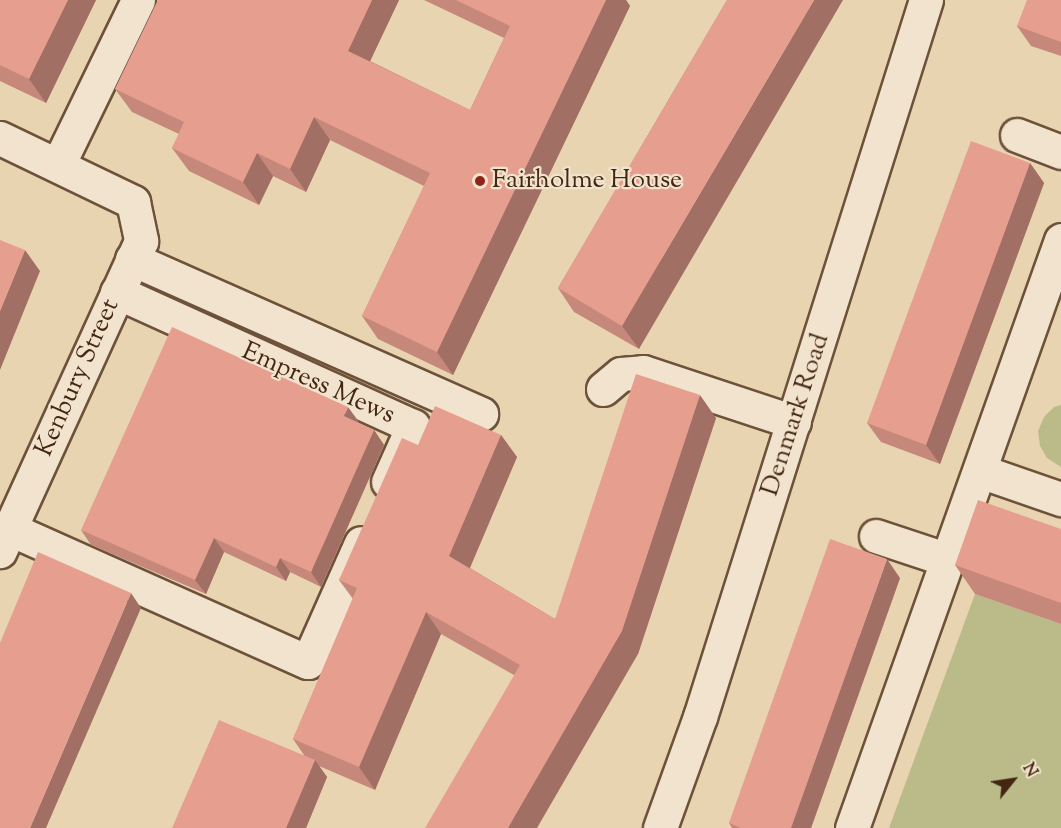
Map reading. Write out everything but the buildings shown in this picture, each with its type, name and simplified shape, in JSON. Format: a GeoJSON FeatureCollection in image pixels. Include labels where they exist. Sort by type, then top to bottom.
{"type":"FeatureCollection","features":[{"type":"Feature","properties":{"kind":"street"},"geometry":{"type":"LineString","coordinates":[[0,138],[58,165],[138,0]]}},
{"type":"Feature","properties":{"kind":"street","name":"Denmark Road"},"geometry":{"type":"LineString","coordinates":[[660,828],[700,717],[926,0]]}},
{"type":"Feature","properties":{"kind":"street"},"geometry":{"type":"LineString","coordinates":[[1017,135],[1061,152]]}},
{"type":"Feature","properties":{"kind":"street","name":"Kenbury Street"},"geometry":{"type":"LineString","coordinates":[[5,540],[141,241],[133,202],[58,165]]}},
{"type":"Feature","properties":{"kind":"street"},"geometry":{"type":"LineString","coordinates":[[852,828],[1061,240]]}},
{"type":"Feature","properties":{"kind":"street"},"geometry":{"type":"LineString","coordinates":[[132,259],[481,414]]}},
{"type":"Feature","properties":{"kind":"street","name":"Empress Mews"},"geometry":{"type":"LineString","coordinates":[[5,540],[308,662],[413,426],[117,292]]}},
{"type":"Feature","properties":{"kind":"street"},"geometry":{"type":"LineString","coordinates":[[603,389],[621,374],[643,372],[794,422]]}},
{"type":"Feature","properties":{"kind":"street"},"geometry":{"type":"LineString","coordinates":[[980,471],[1061,499]]}},
{"type":"Feature","properties":{"kind":"street"},"geometry":{"type":"LineString","coordinates":[[876,536],[948,560]]}},
{"type":"Feature","properties":{"kind":"green space"},"geometry":{"type":"Polygon","coordinates":[[[1061,405],[1061,467],[1047,458],[1040,446],[1038,431],[1044,417],[1054,407],[1061,405]]]}},
{"type":"Feature","properties":{"kind":"green space"},"geometry":{"type":"Polygon","coordinates":[[[975,594],[1061,624],[1061,828],[889,828],[975,594]]]}},
{"type":"Feature","properties":{"kind":"place","name":"Fairholme House"},"geometry":{"type":"Point","coordinates":[480,181]}}]}
